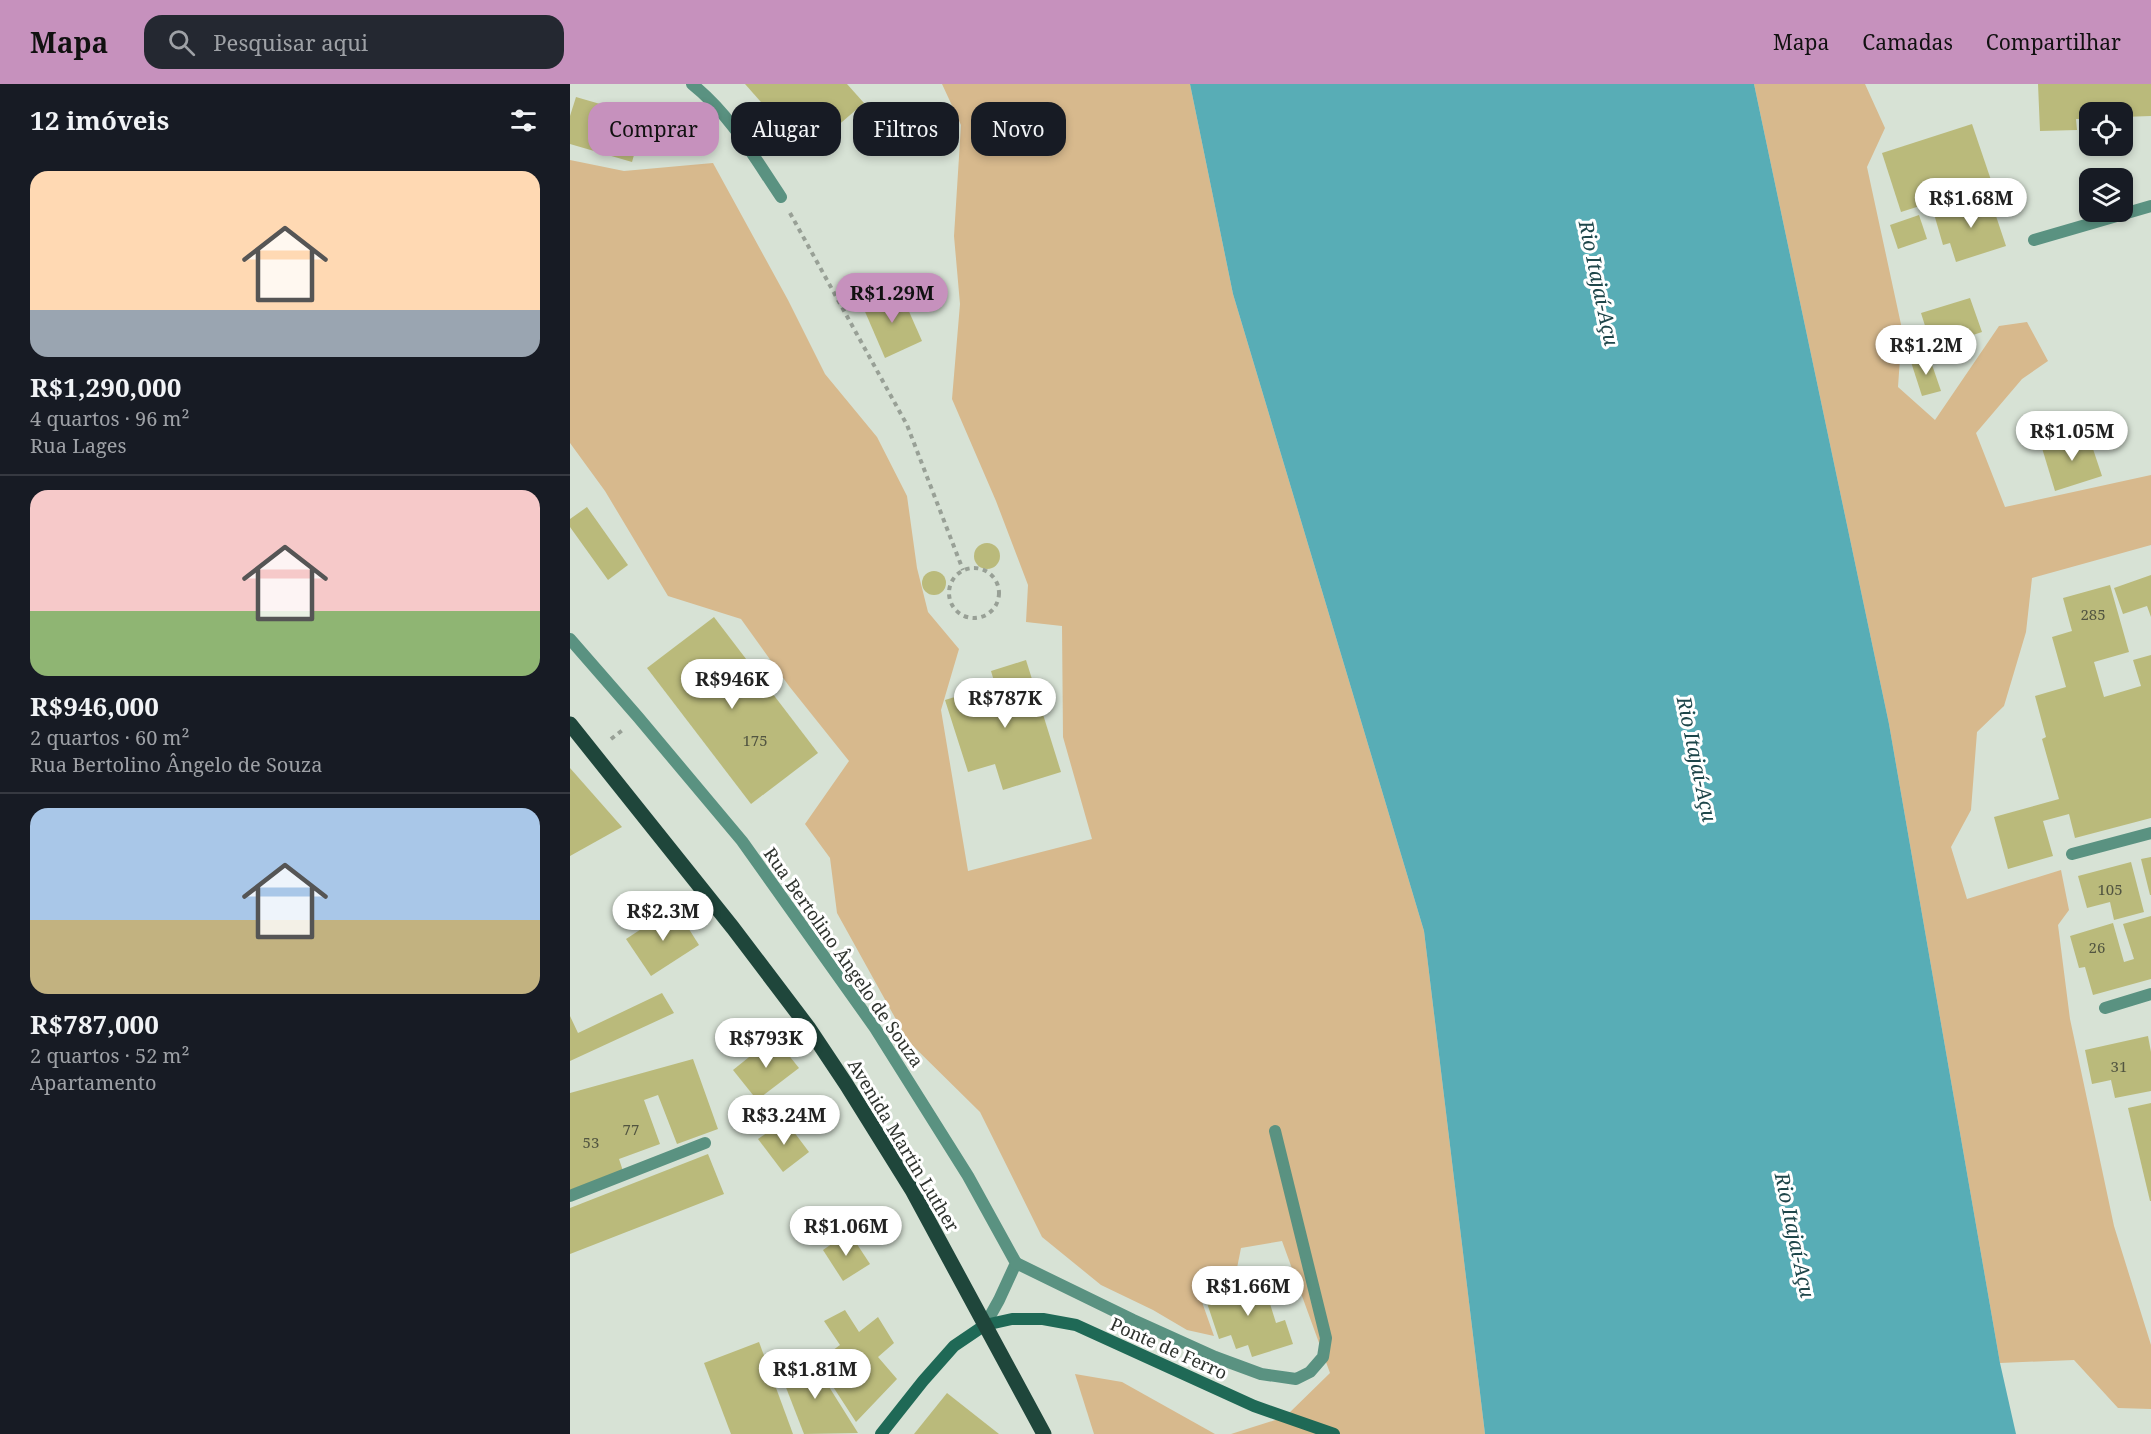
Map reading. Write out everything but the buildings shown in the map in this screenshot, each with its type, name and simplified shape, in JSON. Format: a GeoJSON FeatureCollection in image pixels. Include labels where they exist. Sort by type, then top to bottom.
{"type":"FeatureCollection","features":[{"type":"Feature","properties":{"kind":"main road","name":"Avenida Martin Luther"},"geometry":{"type":"LineString","coordinates":[[570,724],[808,1027],[906,1181],[1044,1434]]}},
{"type":"Feature","properties":{"kind":"street"},"geometry":{"type":"LineString","coordinates":[[692,84],[709,98],[740,135],[781,197]]}},
{"type":"Feature","properties":{"kind":"street"},"geometry":{"type":"LineString","coordinates":[[2034,240],[2151,206]]}},
{"type":"Feature","properties":{"kind":"street","name":"Rua Bertolino Ângelo de Souza"},"geometry":{"type":"LineString","coordinates":[[570,639],[742,841],[875,1028],[968,1176],[1016,1263]]}},
{"type":"Feature","properties":{"kind":"street"},"geometry":{"type":"LineString","coordinates":[[2072,854],[2151,833]]}},
{"type":"Feature","properties":{"kind":"street"},"geometry":{"type":"LineString","coordinates":[[2105,1008],[2151,994]]}},
{"type":"Feature","properties":{"kind":"street"},"geometry":{"type":"LineString","coordinates":[[881,1434],[954,1346],[985,1325],[1016,1263],[1133,1320],[1215,1357],[1261,1374],[1296,1379],[1311,1372],[1323,1357],[1326,1338],[1275,1131]]}},
{"type":"Feature","properties":{"kind":"street"},"geometry":{"type":"LineString","coordinates":[[570,1196],[705,1143]]}},
{"type":"Feature","properties":{"kind":"street","name":"Ponte de Ferro"},"geometry":{"type":"LineString","coordinates":[[985,1325],[1012,1320],[1043,1319],[1076,1325],[1254,1406],[1334,1434]]}},
{"type":"Feature","properties":{"kind":"path"},"geometry":{"type":"LineString","coordinates":[[781,197],[907,425],[963,570]]}},
{"type":"Feature","properties":{"kind":"path"},"geometry":{"type":"LineString","coordinates":[[978,568],[992,575],[997,581],[999,596],[997,604],[986,615],[970,617],[963,615],[952,604],[949,589],[956,575],[963,570],[978,568]]}},
{"type":"Feature","properties":{"kind":"path"},"geometry":{"type":"LineString","coordinates":[[594,753],[638,717]]}},
{"type":"Feature","properties":{"kind":"shaded area"},"geometry":{"type":"Polygon","coordinates":[[[942,84],[1190,84],[1233,294],[1424,931],[1485,1434],[1231,1434],[1285,1417],[1330,1373],[1282,1241],[1241,1248],[1237,1268],[1196,1285],[1214,1336],[1187,1330],[1153,1310],[1101,1285],[1042,1237],[980,1112],[908,1041],[837,913],[830,858],[805,824],[849,761],[789,686],[741,619],[668,596],[605,491],[570,443],[570,160],[624,171],[713,163],[788,300],[825,374],[877,437],[907,496],[917,568],[928,612],[959,649],[941,710],[968,871],[1092,839],[1063,737],[1062,626],[1026,622],[1028,585],[996,501],[952,399],[960,304],[954,236],[961,125],[959,102],[950,102],[942,84]]]}},
{"type":"Feature","properties":{"kind":"shaded area"},"geometry":{"type":"Polygon","coordinates":[[[1754,84],[1865,84],[1885,128],[1867,167],[1902,329],[1898,387],[1935,420],[1999,326],[2027,322],[2048,361],[2022,379],[1976,433],[2005,507],[2151,475],[2151,545],[2032,578],[2026,632],[2004,706],[1977,732],[1971,810],[1951,847],[1967,899],[2061,870],[2069,910],[2058,925],[2070,1019],[2114,1226],[2151,1345],[2151,1409],[2118,1408],[2074,1360],[2000,1363],[1889,724],[1754,84]]]}},
{"type":"Feature","properties":{"kind":"shaded area"},"geometry":{"type":"Polygon","coordinates":[[[1075,1374],[1122,1382],[1215,1434],[1094,1434],[1075,1374]]]}},
{"type":"Feature","properties":{"kind":"water","name":"Rio Itajaí-Açu"},"geometry":{"type":"Polygon","coordinates":[[[1190,84],[1754,84],[1889,724],[2000,1363],[2016,1434],[1485,1434],[1424,931],[1233,294],[1190,84]]]}}]}
